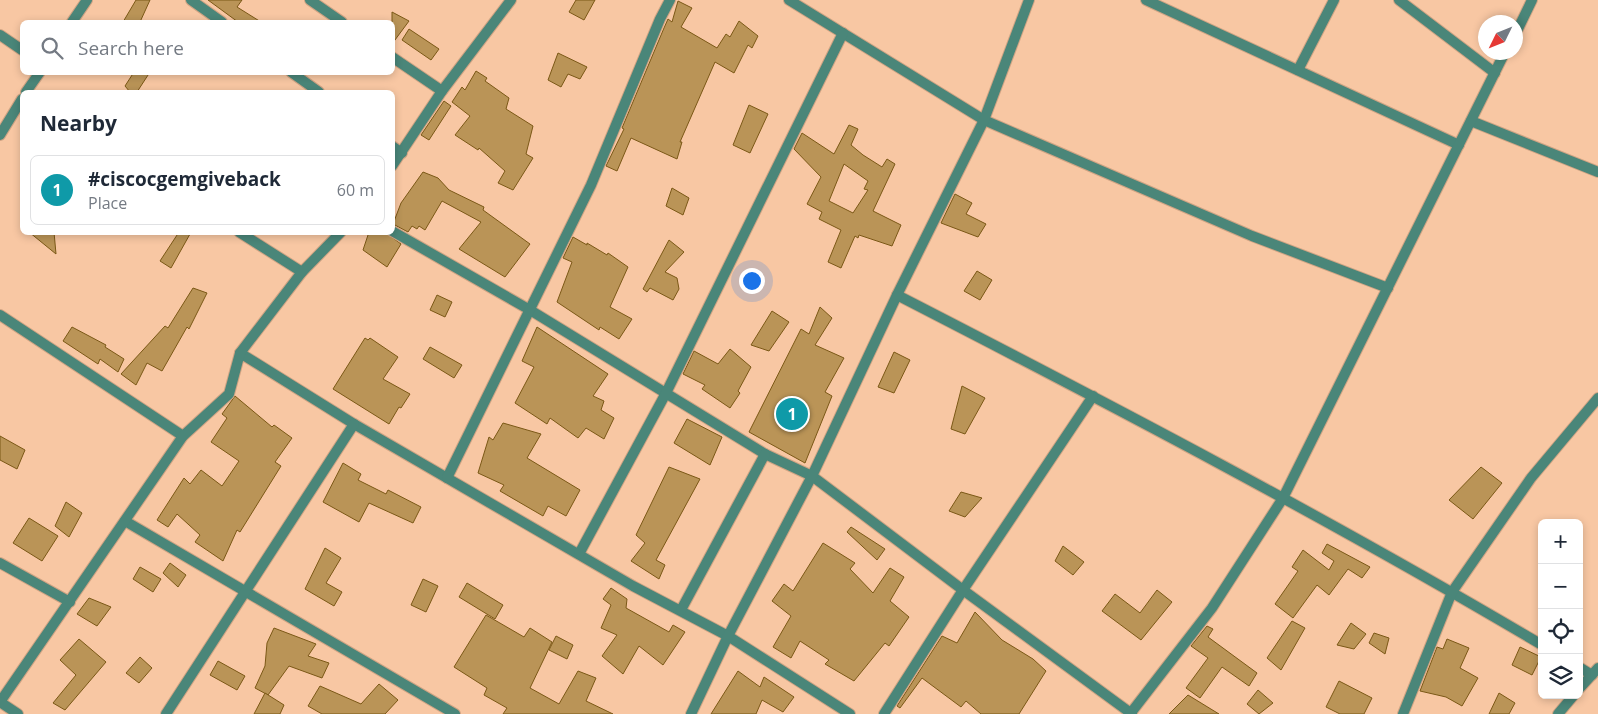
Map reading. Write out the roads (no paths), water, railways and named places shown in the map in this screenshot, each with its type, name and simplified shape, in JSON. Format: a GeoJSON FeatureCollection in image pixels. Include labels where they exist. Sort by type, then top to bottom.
{"type":"FeatureCollection","features":[{"type":"Feature","properties":{"kind":"street"},"geometry":{"type":"LineString","coordinates":[[73,20],[87,0]]}},
{"type":"Feature","properties":{"kind":"street"},"geometry":{"type":"LineString","coordinates":[[191,0],[219,20]]}},
{"type":"Feature","properties":{"kind":"street"},"geometry":{"type":"LineString","coordinates":[[310,0],[339,20]]}},
{"type":"Feature","properties":{"kind":"street"},"geometry":{"type":"LineString","coordinates":[[395,162],[442,91],[511,0]]}},
{"type":"Feature","properties":{"kind":"street"},"geometry":{"type":"LineString","coordinates":[[447,478],[591,185],[660,19],[670,0]]}},
{"type":"Feature","properties":{"kind":"street"},"geometry":{"type":"LineString","coordinates":[[789,0],[984,120],[1252,236],[1388,288]]}},
{"type":"Feature","properties":{"kind":"street"},"geometry":{"type":"LineString","coordinates":[[691,714],[728,636],[812,476],[897,294],[984,120],[1029,0]]}},
{"type":"Feature","properties":{"kind":"street"},"geometry":{"type":"LineString","coordinates":[[1146,0],[1459,146]]}},
{"type":"Feature","properties":{"kind":"street"},"geometry":{"type":"LineString","coordinates":[[1298,70],[1334,0]]}},
{"type":"Feature","properties":{"kind":"street"},"geometry":{"type":"LineString","coordinates":[[1399,0],[1495,73]]}},
{"type":"Feature","properties":{"kind":"street"},"geometry":{"type":"LineString","coordinates":[[1523,19],[1532,0]]}},
{"type":"Feature","properties":{"kind":"street"},"geometry":{"type":"LineString","coordinates":[[579,554],[666,394],[844,33]]}},
{"type":"Feature","properties":{"kind":"street"},"geometry":{"type":"LineString","coordinates":[[0,35],[20,49]]}},
{"type":"Feature","properties":{"kind":"street"},"geometry":{"type":"LineString","coordinates":[[395,59],[442,91]]}},
{"type":"Feature","properties":{"kind":"street"},"geometry":{"type":"LineString","coordinates":[[395,233],[530,310],[765,454],[812,476],[1131,714],[1212,608],[1283,498],[1502,60]]}},
{"type":"Feature","properties":{"kind":"street"},"geometry":{"type":"LineString","coordinates":[[27,90],[38,75]]}},
{"type":"Feature","properties":{"kind":"street"},"geometry":{"type":"LineString","coordinates":[[295,75],[316,90]]}},
{"type":"Feature","properties":{"kind":"street"},"geometry":{"type":"LineString","coordinates":[[0,135],[20,102]]}},
{"type":"Feature","properties":{"kind":"street"},"geometry":{"type":"LineString","coordinates":[[1471,121],[1598,172]]}},
{"type":"Feature","properties":{"kind":"street"},"geometry":{"type":"LineString","coordinates":[[395,148],[402,153]]}},
{"type":"Feature","properties":{"kind":"street"},"geometry":{"type":"LineString","coordinates":[[244,235],[302,272]]}},
{"type":"Feature","properties":{"kind":"street"},"geometry":{"type":"LineString","coordinates":[[18,714],[0,702],[183,436],[229,394],[240,353],[302,272],[338,235]]}},
{"type":"Feature","properties":{"kind":"street"},"geometry":{"type":"LineString","coordinates":[[897,294],[1283,498],[1452,592],[1538,643]]}},
{"type":"Feature","properties":{"kind":"street"},"geometry":{"type":"LineString","coordinates":[[0,315],[183,436]]}},
{"type":"Feature","properties":{"kind":"street"},"geometry":{"type":"LineString","coordinates":[[240,353],[354,424],[447,478],[579,554],[728,636],[850,714]]}},
{"type":"Feature","properties":{"kind":"street"},"geometry":{"type":"LineString","coordinates":[[884,714],[963,590],[1093,396]]}},
{"type":"Feature","properties":{"kind":"street"},"geometry":{"type":"LineString","coordinates":[[1403,714],[1452,592],[1531,478],[1598,398]]}},
{"type":"Feature","properties":{"kind":"street"},"geometry":{"type":"LineString","coordinates":[[166,714],[354,424]]}},
{"type":"Feature","properties":{"kind":"street"},"geometry":{"type":"LineString","coordinates":[[681,610],[765,454]]}},
{"type":"Feature","properties":{"kind":"street"},"geometry":{"type":"LineString","coordinates":[[125,521],[246,590],[455,714]]}},
{"type":"Feature","properties":{"kind":"street"},"geometry":{"type":"LineString","coordinates":[[0,563],[70,602]]}},
{"type":"Feature","properties":{"kind":"street"},"geometry":{"type":"LineString","coordinates":[[1583,684],[1595,671]]}},
{"type":"Feature","properties":{"kind":"street"},"geometry":{"type":"LineString","coordinates":[[1558,714],[1571,699]]}},
{"type":"Feature","properties":{"kind":"place","name":"#ciscocgemgiveback"},"geometry":{"type":"Point","coordinates":[792,414]}}]}
